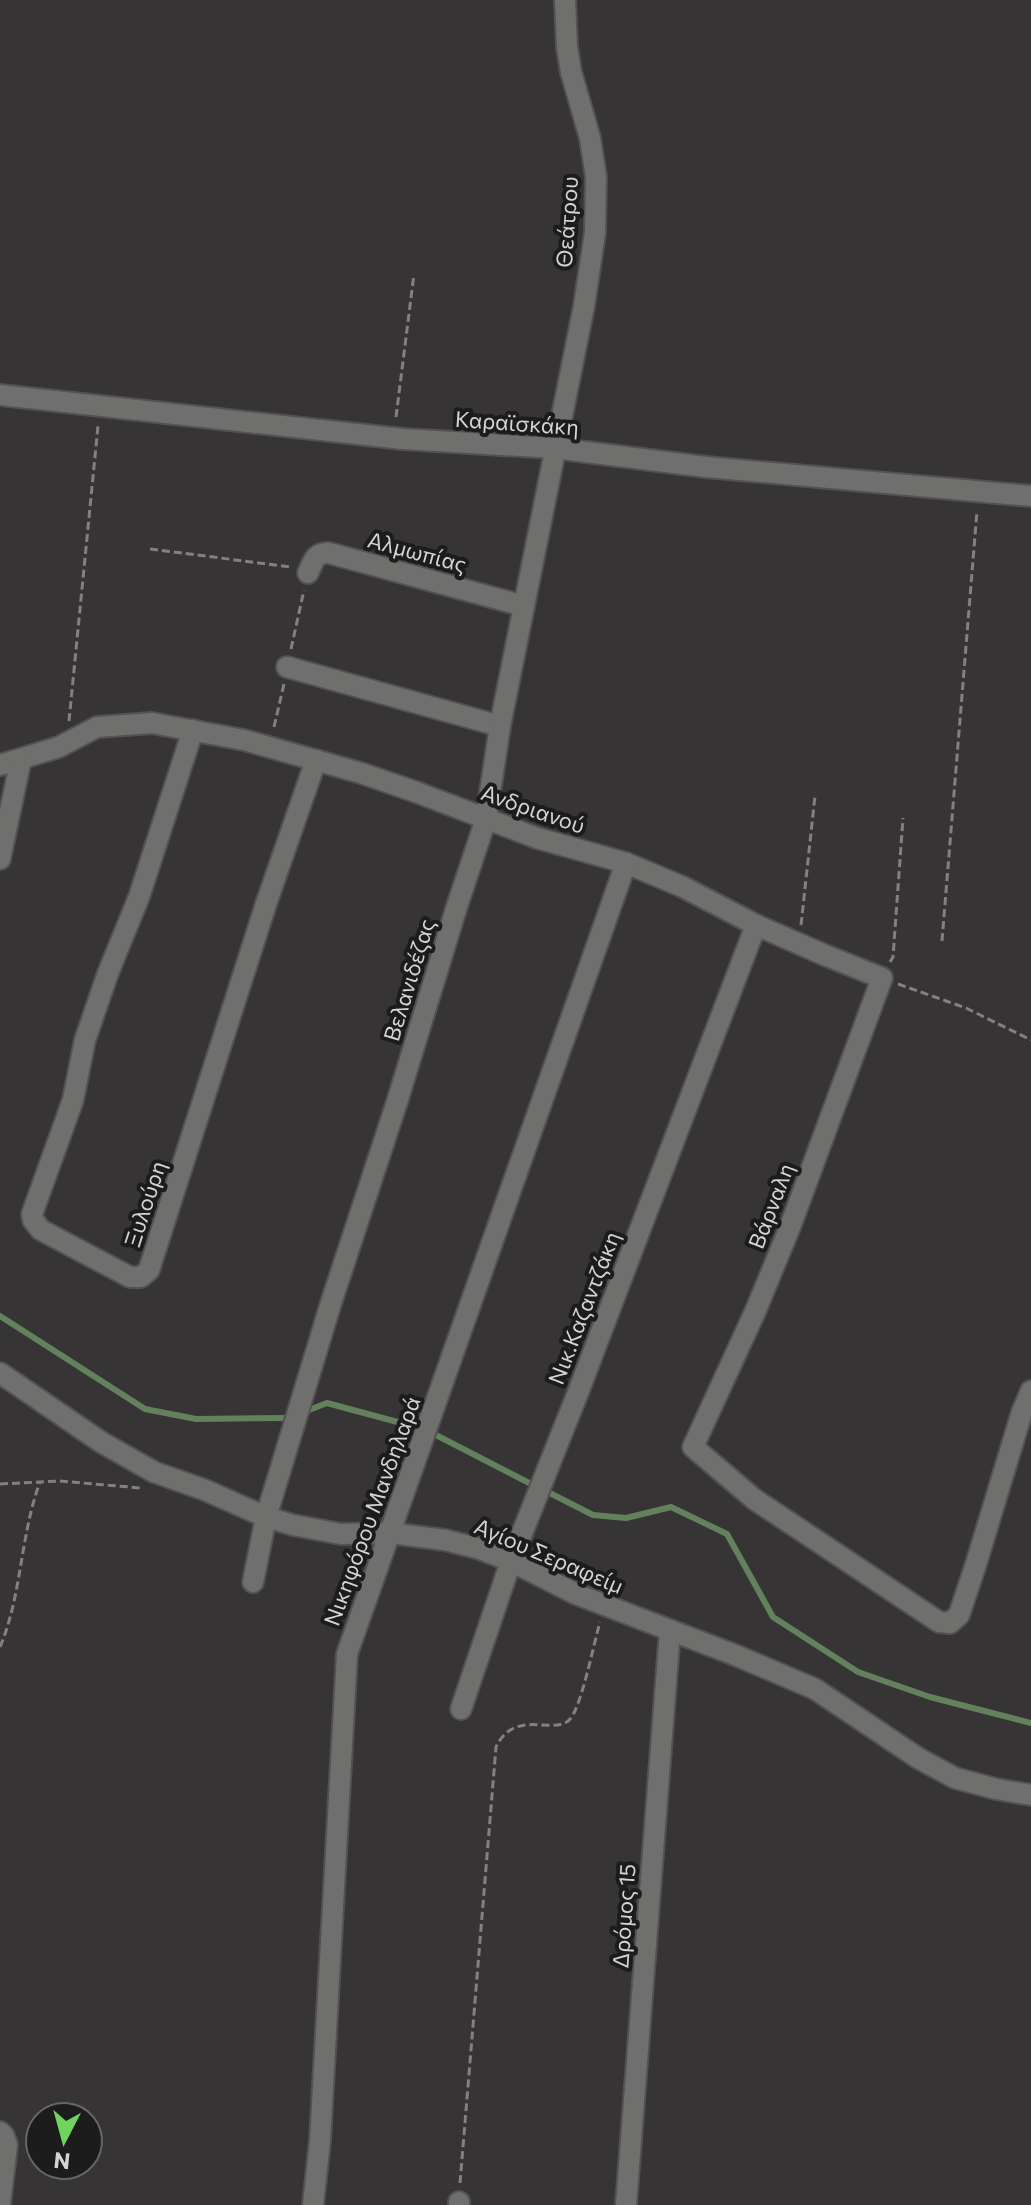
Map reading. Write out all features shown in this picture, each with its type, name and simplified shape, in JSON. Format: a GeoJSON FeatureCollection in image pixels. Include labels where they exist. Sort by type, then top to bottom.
{"type":"FeatureCollection","features":[{"type":"Feature","properties":{"kind":"street","name":"Θεάτρου"},"geometry":{"type":"LineString","coordinates":[[554,448],[584,306],[595,233],[596,177],[590,138],[571,72],[565,0]]}},
{"type":"Feature","properties":{"kind":"street","name":"Καραϊσκάκη"},"geometry":{"type":"LineString","coordinates":[[0,395],[394,438],[554,448],[706,467],[1031,496]]}},
{"type":"Feature","properties":{"kind":"street","name":"Βελανιδέζας"},"geometry":{"type":"LineString","coordinates":[[253,1582],[266,1517],[331,1303],[486,819],[500,726],[554,448]]}},
{"type":"Feature","properties":{"kind":"street","name":"Αλμωπίας"},"geometry":{"type":"LineString","coordinates":[[308,573],[316,557],[329,553],[524,606]]}},
{"type":"Feature","properties":{"kind":"street"},"geometry":{"type":"LineString","coordinates":[[287,667],[500,726]]}},
{"type":"Feature","properties":{"kind":"street","name":"Ανδριανού"},"geometry":{"type":"LineString","coordinates":[[0,765],[66,743],[97,727],[152,723],[270,747],[416,792],[537,838],[626,863],[683,887],[756,925],[882,978]]}},
{"type":"Feature","properties":{"kind":"street","name":"Ξυλούρη"},"geometry":{"type":"LineString","coordinates":[[193,730],[139,897],[90,1026],[73,1100],[32,1214],[41,1230],[130,1277],[141,1277],[149,1270],[236,994],[316,760]]}},
{"type":"Feature","properties":{"kind":"street"},"geometry":{"type":"LineString","coordinates":[[0,859],[21,759]]}},
{"type":"Feature","properties":{"kind":"street","name":"Νικηφόρου Μανδηλαρά"},"geometry":{"type":"LineString","coordinates":[[313,2205],[320,2141],[347,1654],[626,863]]}},
{"type":"Feature","properties":{"kind":"street","name":"Νικ.Καζαντζάκη"},"geometry":{"type":"LineString","coordinates":[[461,1709],[511,1561],[756,925]]}},
{"type":"Feature","properties":{"kind":"street","name":"Βάρναλη"},"geometry":{"type":"LineString","coordinates":[[882,978],[790,1227],[693,1447],[754,1499],[944,1624],[959,1615],[1031,1391]]}},
{"type":"Feature","properties":{"kind":"street","name":"Αγίου Σεραφείμ"},"geometry":{"type":"LineString","coordinates":[[0,1373],[101,1442],[154,1472],[293,1525],[341,1534],[390,1533],[445,1540],[477,1548],[604,1606],[815,1689],[918,1758],[955,1778],[1031,1795]]}},
{"type":"Feature","properties":{"kind":"street","name":"Δρόμος 15"},"geometry":{"type":"LineString","coordinates":[[626,2205],[670,1630]]}},
{"type":"Feature","properties":{"kind":"street"},"geometry":{"type":"LineString","coordinates":[[0,2132],[7,2145],[0,2204]]}},
{"type":"Feature","properties":{"kind":"path"},"geometry":{"type":"LineString","coordinates":[[394,438],[414,274]]}},
{"type":"Feature","properties":{"kind":"path"},"geometry":{"type":"LineString","coordinates":[[66,743],[100,407]]}},
{"type":"Feature","properties":{"kind":"path"},"geometry":{"type":"LineString","coordinates":[[942,941],[978,491]]}},
{"type":"Feature","properties":{"kind":"path"},"geometry":{"type":"LineString","coordinates":[[150,549],[287,566],[308,573],[270,747]]}},
{"type":"Feature","properties":{"kind":"path"},"geometry":{"type":"LineString","coordinates":[[799,944],[815,796]]}},
{"type":"Feature","properties":{"kind":"path"},"geometry":{"type":"LineString","coordinates":[[903,818],[893,957],[882,978],[966,1008],[1031,1040]]}},
{"type":"Feature","properties":{"kind":"path"},"geometry":{"type":"LineString","coordinates":[[0,1484],[59,1481],[154,1489]]}},
{"type":"Feature","properties":{"kind":"path"},"geometry":{"type":"LineString","coordinates":[[0,1647],[11,1616],[24,1537],[40,1482]]}},
{"type":"Feature","properties":{"kind":"path"},"geometry":{"type":"LineString","coordinates":[[459,2204],[496,1747],[502,1735],[514,1727],[563,1724],[571,1718],[604,1606]]}},
{"type":"Feature","properties":{"kind":"waterway"},"geometry":{"type":"LineString","coordinates":[[0,1316],[145,1409],[196,1419],[286,1418]]}},
{"type":"Feature","properties":{"kind":"waterway"},"geometry":{"type":"LineString","coordinates":[[304,1412],[327,1403],[416,1427]]}},
{"type":"Feature","properties":{"kind":"waterway"},"geometry":{"type":"LineString","coordinates":[[434,1434],[535,1486]]}},
{"type":"Feature","properties":{"kind":"waterway"},"geometry":{"type":"LineString","coordinates":[[542,1489],[593,1515],[626,1518],[671,1507],[727,1534],[773,1617],[858,1672],[930,1697],[1031,1723]]}}]}
